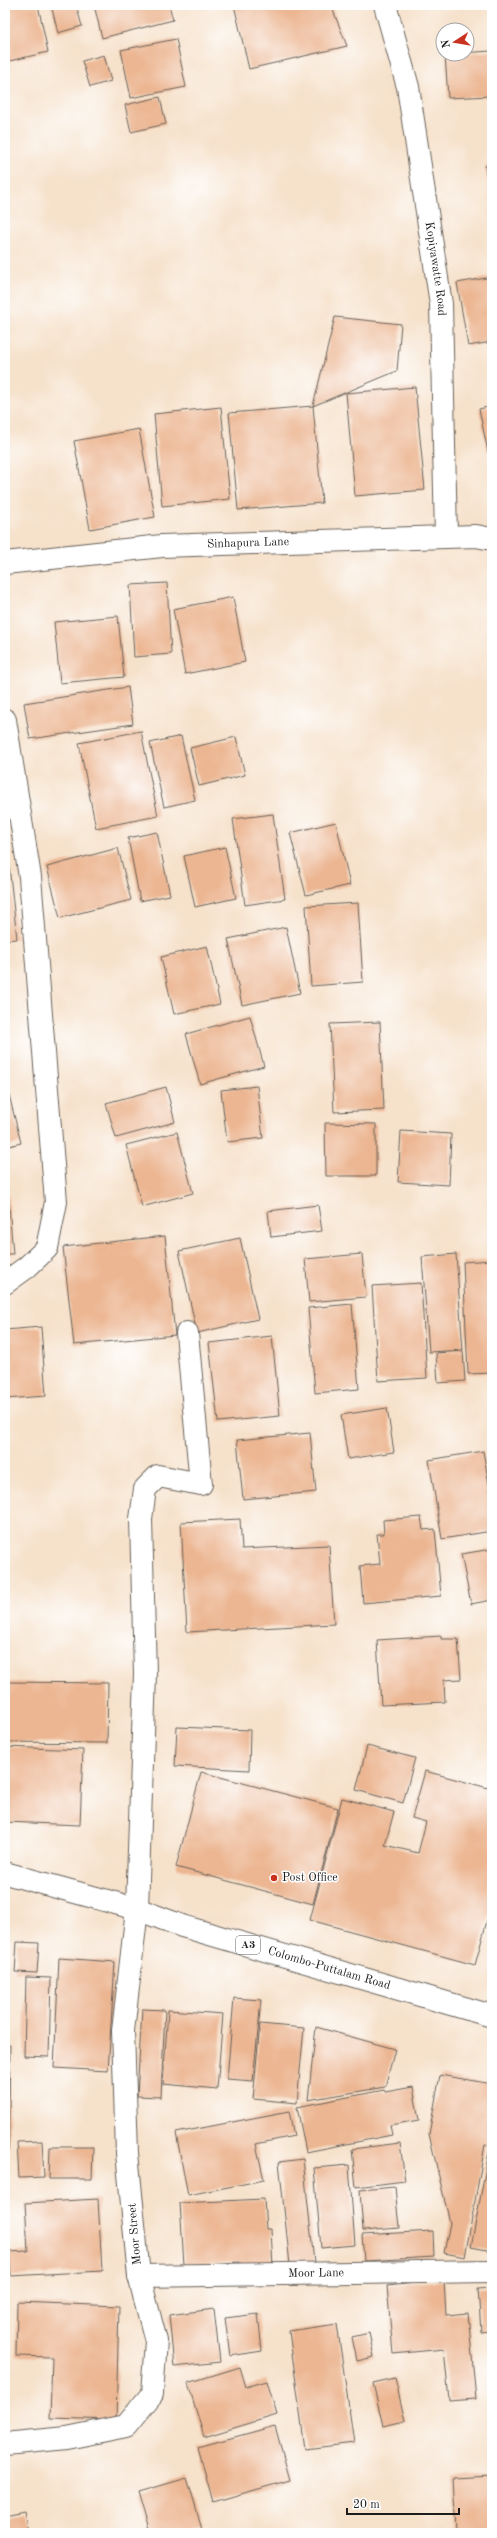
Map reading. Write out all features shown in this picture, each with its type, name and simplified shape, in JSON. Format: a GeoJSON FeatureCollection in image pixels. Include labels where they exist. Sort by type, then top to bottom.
{"type":"FeatureCollection","features":[{"type":"Feature","properties":{"kind":"main road","name":"Kopiyawatte Road"},"geometry":{"type":"LineString","coordinates":[[385,5],[408,87],[441,304],[446,537]]}},
{"type":"Feature","properties":{"kind":"main road","name":"Sinhapura Lane"},"geometry":{"type":"LineString","coordinates":[[5,563],[162,546],[476,536],[492,539]]}},
{"type":"Feature","properties":{"kind":"main road"},"geometry":{"type":"LineString","coordinates":[[5,720],[30,877],[56,1202],[47,1248],[27,1267],[5,1283]]}},
{"type":"Feature","properties":{"kind":"main road","name":"Moor Street"},"geometry":{"type":"LineString","coordinates":[[5,2444],[67,2438],[126,2426],[152,2394],[156,2341],[139,2276],[128,2153],[122,2031],[137,1909],[145,1674],[141,1519],[145,1489],[158,1476],[201,1484],[187,1333]]}},
{"type":"Feature","properties":{"kind":"main road","name":"Colombo-Puttalam Road"},"geometry":{"type":"LineString","coordinates":[[5,1873],[137,1909],[182,1926],[492,2016]]}},
{"type":"Feature","properties":{"kind":"main road","name":"Moor Lane"},"geometry":{"type":"LineString","coordinates":[[139,2276],[492,2271]]}},
{"type":"Feature","properties":{"kind":"building"},"geometry":{"type":"Polygon","coordinates":[[[5,5],[38,5],[48,52],[5,62],[5,5]]]}},
{"type":"Feature","properties":{"kind":"building"},"geometry":{"type":"Polygon","coordinates":[[[51,5],[76,5],[82,26],[58,33],[51,5]]]}},
{"type":"Feature","properties":{"kind":"building"},"geometry":{"type":"Polygon","coordinates":[[[94,5],[169,5],[173,20],[102,38],[94,5]]]}},
{"type":"Feature","properties":{"kind":"building"},"geometry":{"type":"Polygon","coordinates":[[[234,5],[331,5],[347,46],[249,69],[234,5]]]}},
{"type":"Feature","properties":{"kind":"building"},"geometry":{"type":"Polygon","coordinates":[[[176,39],[186,87],[131,98],[121,50],[176,39]]]}},
{"type":"Feature","properties":{"kind":"building"},"geometry":{"type":"Polygon","coordinates":[[[492,51],[492,96],[448,98],[446,62],[475,62],[475,52],[492,51]]]}},
{"type":"Feature","properties":{"kind":"building"},"geometry":{"type":"Polygon","coordinates":[[[104,55],[111,81],[90,87],[82,61],[104,55]]]}},
{"type":"Feature","properties":{"kind":"building"},"geometry":{"type":"Polygon","coordinates":[[[160,97],[166,124],[131,132],[125,105],[160,97]]]}},
{"type":"Feature","properties":{"kind":"building"},"geometry":{"type":"Polygon","coordinates":[[[492,165],[492,202],[491,202],[485,166],[492,165]]]}},
{"type":"Feature","properties":{"kind":"building"},"geometry":{"type":"Polygon","coordinates":[[[492,277],[492,342],[468,346],[457,283],[492,277]]]}},
{"type":"Feature","properties":{"kind":"building"},"geometry":{"type":"Polygon","coordinates":[[[335,317],[401,324],[397,371],[313,406],[335,317]]]}},
{"type":"Feature","properties":{"kind":"building"},"geometry":{"type":"Polygon","coordinates":[[[415,387],[425,490],[355,496],[346,393],[415,387]]]}},
{"type":"Feature","properties":{"kind":"building"},"geometry":{"type":"Polygon","coordinates":[[[313,406],[322,503],[238,510],[229,413],[313,406]]]}},
{"type":"Feature","properties":{"kind":"building"},"geometry":{"type":"Polygon","coordinates":[[[492,406],[492,451],[488,452],[479,409],[492,406]]]}},
{"type":"Feature","properties":{"kind":"building"},"geometry":{"type":"Polygon","coordinates":[[[221,407],[230,499],[162,506],[154,414],[221,407]]]}},
{"type":"Feature","properties":{"kind":"building"},"geometry":{"type":"Polygon","coordinates":[[[139,429],[155,517],[90,529],[74,441],[139,429]]]}},
{"type":"Feature","properties":{"kind":"building"},"geometry":{"type":"Polygon","coordinates":[[[167,583],[171,654],[134,657],[130,585],[167,583]]]}},
{"type":"Feature","properties":{"kind":"building"},"geometry":{"type":"Polygon","coordinates":[[[233,597],[245,662],[185,674],[173,609],[233,597]]]}},
{"type":"Feature","properties":{"kind":"building"},"geometry":{"type":"Polygon","coordinates":[[[118,616],[124,677],[60,683],[54,622],[118,616]]]}},
{"type":"Feature","properties":{"kind":"building"},"geometry":{"type":"Polygon","coordinates":[[[128,687],[133,724],[30,739],[24,703],[128,687]]]}},
{"type":"Feature","properties":{"kind":"building"},"geometry":{"type":"Polygon","coordinates":[[[141,731],[158,816],[96,828],[79,743],[141,731]]]}},
{"type":"Feature","properties":{"kind":"building"},"geometry":{"type":"Polygon","coordinates":[[[181,736],[195,800],[164,807],[150,743],[181,736]]]}},
{"type":"Feature","properties":{"kind":"building"},"geometry":{"type":"Polygon","coordinates":[[[236,737],[245,775],[199,786],[190,748],[236,737]]]}},
{"type":"Feature","properties":{"kind":"building"},"geometry":{"type":"Polygon","coordinates":[[[273,814],[285,899],[245,905],[233,819],[273,814]]]}},
{"type":"Feature","properties":{"kind":"building"},"geometry":{"type":"Polygon","coordinates":[[[336,822],[350,885],[306,895],[290,833],[336,822]]]}},
{"type":"Feature","properties":{"kind":"building"},"geometry":{"type":"Polygon","coordinates":[[[157,832],[170,895],[140,901],[128,838],[157,832]]]}},
{"type":"Feature","properties":{"kind":"building"},"geometry":{"type":"Polygon","coordinates":[[[5,847],[7,847],[17,939],[5,940],[5,847]]]}},
{"type":"Feature","properties":{"kind":"building"},"geometry":{"type":"Polygon","coordinates":[[[225,847],[236,898],[195,907],[184,856],[225,847]]]}},
{"type":"Feature","properties":{"kind":"building"},"geometry":{"type":"Polygon","coordinates":[[[118,848],[131,900],[60,918],[47,867],[118,848]]]}},
{"type":"Feature","properties":{"kind":"building"},"geometry":{"type":"Polygon","coordinates":[[[358,903],[363,982],[311,986],[306,906],[358,903]]]}},
{"type":"Feature","properties":{"kind":"building"},"geometry":{"type":"Polygon","coordinates":[[[286,927],[300,993],[242,1005],[228,939],[286,927]]]}},
{"type":"Feature","properties":{"kind":"building"},"geometry":{"type":"Polygon","coordinates":[[[207,946],[220,1004],[174,1014],[161,957],[207,946]]]}},
{"type":"Feature","properties":{"kind":"building"},"geometry":{"type":"Polygon","coordinates":[[[250,1016],[264,1066],[200,1084],[186,1034],[250,1016]]]}},
{"type":"Feature","properties":{"kind":"building"},"geometry":{"type":"Polygon","coordinates":[[[380,1022],[384,1110],[334,1112],[330,1024],[380,1022]]]}},
{"type":"Feature","properties":{"kind":"building"},"geometry":{"type":"Polygon","coordinates":[[[5,1079],[21,1143],[5,1147],[5,1079]]]}},
{"type":"Feature","properties":{"kind":"building"},"geometry":{"type":"Polygon","coordinates":[[[257,1086],[263,1138],[227,1142],[221,1090],[257,1086]]]}},
{"type":"Feature","properties":{"kind":"building"},"geometry":{"type":"Polygon","coordinates":[[[166,1087],[175,1122],[116,1138],[106,1103],[166,1087]]]}},
{"type":"Feature","properties":{"kind":"building"},"geometry":{"type":"Polygon","coordinates":[[[325,1123],[376,1124],[376,1176],[326,1176],[325,1123]]]}},
{"type":"Feature","properties":{"kind":"building"},"geometry":{"type":"Polygon","coordinates":[[[401,1131],[451,1134],[449,1185],[398,1182],[401,1131]]]}},
{"type":"Feature","properties":{"kind":"building"},"geometry":{"type":"Polygon","coordinates":[[[177,1132],[193,1193],[142,1207],[126,1145],[177,1132]]]}},
{"type":"Feature","properties":{"kind":"building"},"geometry":{"type":"Polygon","coordinates":[[[5,1181],[7,1181],[13,1254],[5,1254],[5,1181]]]}},
{"type":"Feature","properties":{"kind":"building"},"geometry":{"type":"Polygon","coordinates":[[[318,1205],[322,1231],[271,1237],[268,1211],[318,1205]]]}},
{"type":"Feature","properties":{"kind":"building"},"geometry":{"type":"Polygon","coordinates":[[[165,1236],[175,1335],[74,1345],[63,1247],[165,1236]]]}},
{"type":"Feature","properties":{"kind":"building"},"geometry":{"type":"Polygon","coordinates":[[[240,1238],[258,1319],[197,1333],[179,1251],[240,1238]]]}},
{"type":"Feature","properties":{"kind":"building"},"geometry":{"type":"Polygon","coordinates":[[[362,1254],[366,1297],[309,1302],[305,1259],[362,1254]]]}},
{"type":"Feature","properties":{"kind":"building"},"geometry":{"type":"Polygon","coordinates":[[[456,1254],[463,1350],[429,1352],[422,1257],[456,1254]]]}},
{"type":"Feature","properties":{"kind":"building"},"geometry":{"type":"Polygon","coordinates":[[[492,1260],[492,1373],[468,1374],[463,1262],[492,1260]]]}},
{"type":"Feature","properties":{"kind":"building"},"geometry":{"type":"Polygon","coordinates":[[[421,1283],[427,1378],[378,1381],[372,1286],[421,1283]]]}},
{"type":"Feature","properties":{"kind":"building"},"geometry":{"type":"Polygon","coordinates":[[[352,1304],[359,1389],[315,1393],[308,1308],[352,1304]]]}},
{"type":"Feature","properties":{"kind":"building"},"geometry":{"type":"Polygon","coordinates":[[[41,1327],[46,1396],[5,1399],[5,1330],[41,1327]]]}},
{"type":"Feature","properties":{"kind":"building"},"geometry":{"type":"Polygon","coordinates":[[[272,1336],[280,1416],[218,1422],[209,1343],[272,1336]]]}},
{"type":"Feature","properties":{"kind":"building"},"geometry":{"type":"Polygon","coordinates":[[[463,1351],[465,1381],[438,1383],[436,1353],[463,1351]]]}},
{"type":"Feature","properties":{"kind":"building"},"geometry":{"type":"Polygon","coordinates":[[[387,1408],[394,1452],[348,1459],[341,1415],[387,1408]]]}},
{"type":"Feature","properties":{"kind":"building"},"geometry":{"type":"Polygon","coordinates":[[[310,1433],[316,1492],[243,1499],[237,1440],[310,1433]]]}},
{"type":"Feature","properties":{"kind":"building"},"geometry":{"type":"Polygon","coordinates":[[[483,1451],[492,1501],[492,1531],[442,1539],[429,1460],[483,1451]]]}},
{"type":"Feature","properties":{"kind":"building"},"geometry":{"type":"Polygon","coordinates":[[[421,1517],[423,1530],[435,1529],[441,1596],[363,1603],[360,1566],[380,1564],[377,1534],[384,1534],[383,1520],[421,1517]]]}},
{"type":"Feature","properties":{"kind":"building"},"geometry":{"type":"Polygon","coordinates":[[[240,1519],[242,1549],[329,1545],[334,1624],[187,1632],[181,1522],[240,1519]]]}},
{"type":"Feature","properties":{"kind":"building"},"geometry":{"type":"Polygon","coordinates":[[[492,1549],[492,1600],[471,1604],[461,1554],[492,1549]]]}},
{"type":"Feature","properties":{"kind":"building"},"geometry":{"type":"Polygon","coordinates":[[[441,1636],[441,1639],[458,1639],[461,1679],[444,1680],[445,1702],[381,1705],[377,1640],[441,1636]]]}},
{"type":"Feature","properties":{"kind":"building"},"geometry":{"type":"Polygon","coordinates":[[[5,1682],[108,1683],[107,1743],[5,1742],[5,1682]]]}},
{"type":"Feature","properties":{"kind":"building"},"geometry":{"type":"Polygon","coordinates":[[[177,1727],[250,1730],[249,1770],[175,1766],[177,1727]]]}},
{"type":"Feature","properties":{"kind":"building"},"geometry":{"type":"Polygon","coordinates":[[[367,1746],[415,1758],[403,1803],[356,1790],[367,1746]]]}},
{"type":"Feature","properties":{"kind":"building"},"geometry":{"type":"Polygon","coordinates":[[[5,1747],[83,1750],[80,1825],[5,1822],[5,1747]]]}},
{"type":"Feature","properties":{"kind":"building"},"geometry":{"type":"Polygon","coordinates":[[[425,1771],[492,1789],[492,1902],[475,1965],[310,1920],[342,1798],[394,1812],[385,1845],[418,1853],[426,1822],[412,1818],[425,1771]]]}},
{"type":"Feature","properties":{"kind":"building"},"geometry":{"type":"Polygon","coordinates":[[[201,1772],[338,1808],[313,1904],[176,1867],[201,1772]]]}},
{"type":"Feature","properties":{"kind":"building"},"geometry":{"type":"Polygon","coordinates":[[[17,1942],[39,1943],[37,1973],[15,1972],[17,1942]]]}},
{"type":"Feature","properties":{"kind":"building"},"geometry":{"type":"Polygon","coordinates":[[[59,1958],[115,1962],[108,2071],[54,2068],[59,1958]]]}},
{"type":"Feature","properties":{"kind":"building"},"geometry":{"type":"Polygon","coordinates":[[[26,1977],[51,1978],[49,2057],[24,2056],[26,1977]]]}},
{"type":"Feature","properties":{"kind":"building"},"geometry":{"type":"Polygon","coordinates":[[[234,1998],[261,2000],[253,2081],[227,2079],[234,1998]]]}},
{"type":"Feature","properties":{"kind":"building"},"geometry":{"type":"Polygon","coordinates":[[[142,2009],[165,2010],[161,2097],[137,2096],[142,2009]]]}},
{"type":"Feature","properties":{"kind":"building"},"geometry":{"type":"Polygon","coordinates":[[[168,2010],[223,2014],[217,2089],[163,2084],[168,2010]]]}},
{"type":"Feature","properties":{"kind":"building"},"geometry":{"type":"Polygon","coordinates":[[[260,2024],[304,2028],[297,2103],[253,2099],[260,2024]]]}},
{"type":"Feature","properties":{"kind":"building"},"geometry":{"type":"Polygon","coordinates":[[[316,2027],[395,2049],[385,2087],[308,2100],[316,2027]]]}},
{"type":"Feature","properties":{"kind":"building"},"geometry":{"type":"Polygon","coordinates":[[[5,2045],[10,2045],[8,2176],[5,2176],[5,2045]]]}},
{"type":"Feature","properties":{"kind":"building"},"geometry":{"type":"Polygon","coordinates":[[[440,2075],[492,2084],[492,2143],[491,2146],[485,2145],[465,2257],[444,2253],[450,2223],[429,2134],[440,2075]]]}},
{"type":"Feature","properties":{"kind":"building"},"geometry":{"type":"Polygon","coordinates":[[[413,2087],[419,2120],[390,2125],[392,2135],[306,2152],[297,2107],[384,2090],[385,2092],[413,2087]]]}},
{"type":"Feature","properties":{"kind":"building"},"geometry":{"type":"Polygon","coordinates":[[[289,2111],[294,2136],[256,2144],[264,2180],[188,2195],[176,2133],[289,2111]]]}},
{"type":"Feature","properties":{"kind":"building"},"geometry":{"type":"Polygon","coordinates":[[[42,2141],[44,2177],[19,2178],[17,2142],[42,2141]]]}},
{"type":"Feature","properties":{"kind":"building"},"geometry":{"type":"Polygon","coordinates":[[[400,2143],[405,2181],[356,2187],[352,2149],[400,2143]]]}},
{"type":"Feature","properties":{"kind":"building"},"geometry":{"type":"Polygon","coordinates":[[[50,2147],[93,2147],[92,2179],[49,2179],[50,2147]]]}},
{"type":"Feature","properties":{"kind":"building"},"geometry":{"type":"Polygon","coordinates":[[[489,2152],[492,2153],[492,2251],[471,2247],[489,2152]]]}},
{"type":"Feature","properties":{"kind":"building"},"geometry":{"type":"Polygon","coordinates":[[[303,2159],[314,2262],[290,2265],[279,2162],[303,2159]]]}},
{"type":"Feature","properties":{"kind":"building"},"geometry":{"type":"Polygon","coordinates":[[[349,2165],[355,2245],[321,2248],[314,2168],[349,2165]]]}},
{"type":"Feature","properties":{"kind":"building"},"geometry":{"type":"Polygon","coordinates":[[[395,2187],[399,2228],[363,2231],[360,2190],[395,2187]]]}},
{"type":"Feature","properties":{"kind":"building"},"geometry":{"type":"Polygon","coordinates":[[[98,2199],[102,2271],[11,2276],[9,2252],[28,2251],[25,2203],[98,2199]]]}},
{"type":"Feature","properties":{"kind":"building"},"geometry":{"type":"Polygon","coordinates":[[[264,2199],[266,2229],[271,2229],[273,2268],[241,2270],[240,2262],[184,2265],[180,2203],[264,2199]]]}},
{"type":"Feature","properties":{"kind":"building"},"geometry":{"type":"Polygon","coordinates":[[[433,2231],[434,2257],[364,2261],[362,2235],[433,2231]]]}},
{"type":"Feature","properties":{"kind":"building"},"geometry":{"type":"Polygon","coordinates":[[[444,2280],[446,2315],[468,2313],[476,2399],[449,2401],[444,2349],[393,2354],[387,2286],[444,2280]]]}},
{"type":"Feature","properties":{"kind":"building"},"geometry":{"type":"Polygon","coordinates":[[[492,2287],[492,2331],[481,2332],[478,2288],[492,2287]]]}},
{"type":"Feature","properties":{"kind":"building"},"geometry":{"type":"Polygon","coordinates":[[[17,2302],[119,2306],[116,2420],[50,2418],[52,2357],[16,2356],[17,2302]]]}},
{"type":"Feature","properties":{"kind":"building"},"geometry":{"type":"Polygon","coordinates":[[[214,2309],[220,2362],[174,2367],[169,2315],[214,2309]]]}},
{"type":"Feature","properties":{"kind":"building"},"geometry":{"type":"Polygon","coordinates":[[[258,2314],[262,2351],[230,2356],[225,2318],[258,2314]]]}},
{"type":"Feature","properties":{"kind":"building"},"geometry":{"type":"Polygon","coordinates":[[[337,2324],[354,2443],[305,2449],[289,2331],[337,2324]]]}},
{"type":"Feature","properties":{"kind":"building"},"geometry":{"type":"Polygon","coordinates":[[[369,2333],[374,2357],[357,2361],[352,2337],[369,2333]]]}},
{"type":"Feature","properties":{"kind":"building"},"geometry":{"type":"Polygon","coordinates":[[[240,2367],[246,2387],[267,2381],[277,2415],[204,2437],[188,2383],[240,2367]]]}},
{"type":"Feature","properties":{"kind":"building"},"geometry":{"type":"Polygon","coordinates":[[[395,2378],[405,2421],[383,2426],[373,2383],[395,2378]]]}},
{"type":"Feature","properties":{"kind":"building"},"geometry":{"type":"Polygon","coordinates":[[[275,2426],[290,2480],[213,2502],[198,2447],[275,2426]]]}},
{"type":"Feature","properties":{"kind":"building"},"geometry":{"type":"Polygon","coordinates":[[[492,2476],[492,2533],[456,2533],[453,2478],[492,2476]]]}},
{"type":"Feature","properties":{"kind":"building"},"geometry":{"type":"Polygon","coordinates":[[[187,2478],[203,2533],[151,2533],[139,2492],[187,2478]]]}},
{"type":"Feature","properties":{"kind":"building"},"geometry":{"type":"Polygon","coordinates":[[[24,2513],[28,2533],[5,2533],[5,2517],[24,2513]]]}},
{"type":"Feature","properties":{"kind":"place","name":"Post Office"},"geometry":{"type":"Point","coordinates":[274,1878]}}]}
